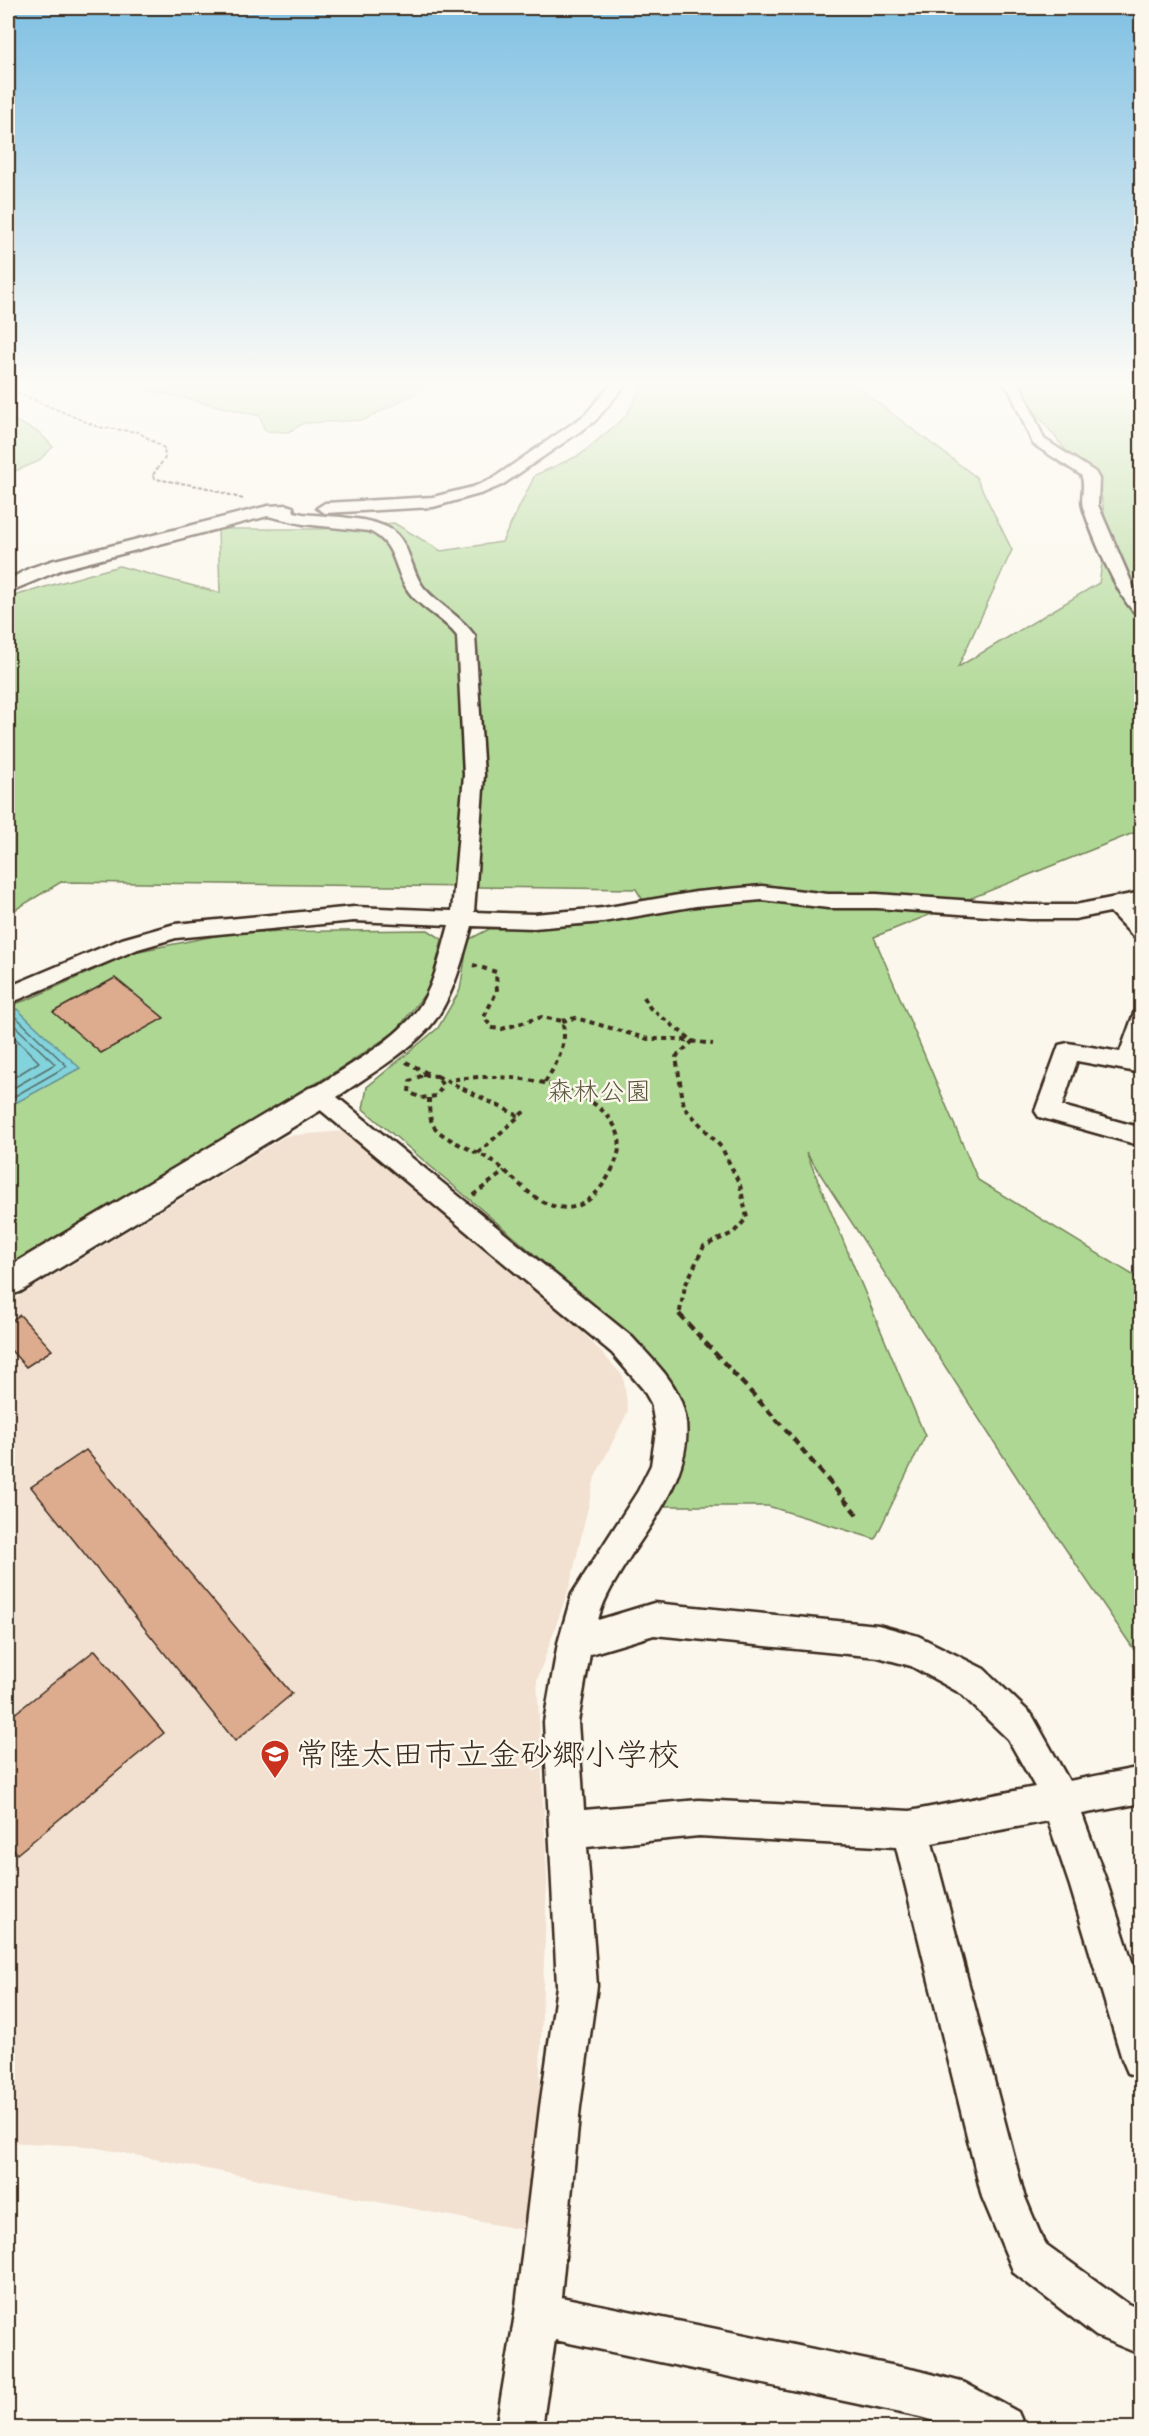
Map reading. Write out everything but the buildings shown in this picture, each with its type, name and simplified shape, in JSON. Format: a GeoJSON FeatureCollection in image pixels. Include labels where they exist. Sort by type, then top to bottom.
{"type":"FeatureCollection","features":[{"type":"Feature","properties":{"kind":"street"},"geometry":{"type":"LineString","coordinates":[[8,587],[36,572],[57,565],[268,511],[398,505],[433,502],[457,496]]}},
{"type":"Feature","properties":{"kind":"street"},"geometry":{"type":"LineString","coordinates":[[1090,496],[1090,505],[1128,594],[1142,612]]}},
{"type":"Feature","properties":{"kind":"street"},"geometry":{"type":"LineString","coordinates":[[8,1283],[320,1096],[386,1052],[419,1024],[438,993],[449,964],[462,920],[474,775],[466,636],[450,618],[416,590],[393,539],[384,532],[372,527],[303,519],[268,511]]}},
{"type":"Feature","properties":{"kind":"street"},"geometry":{"type":"LineString","coordinates":[[8,996],[130,944],[175,931],[354,914],[534,921],[603,915],[696,898],[762,893],[828,901],[877,901],[1029,912],[1075,912],[1142,899]]}},
{"type":"Feature","properties":{"kind":"street"},"geometry":{"type":"LineString","coordinates":[[1116,905],[1142,932]]}},
{"type":"Feature","properties":{"kind":"street"},"geometry":{"type":"LineString","coordinates":[[1142,1019],[1135,1063],[1068,1051],[1048,1112],[1142,1137]]}},
{"type":"Feature","properties":{"kind":"street"},"geometry":{"type":"LineString","coordinates":[[320,1096],[622,1345],[653,1380],[666,1401],[671,1431],[666,1465],[649,1501],[588,1594],[575,1643],[561,1722],[576,1986],[537,2314],[519,2428]]}},
{"type":"Feature","properties":{"kind":"street"},"geometry":{"type":"LineString","coordinates":[[575,1643],[654,1620],[878,1641],[918,1652],[972,1681],[1020,1727],[1052,1782],[1089,1886],[1142,2059]]}},
{"type":"Feature","properties":{"kind":"street"},"geometry":{"type":"LineString","coordinates":[[568,1830],[699,1818],[910,1829],[1142,1785]]}},
{"type":"Feature","properties":{"kind":"street"},"geometry":{"type":"LineString","coordinates":[[910,1829],[1003,2197],[1029,2258],[1112,2320],[1142,2333]]}},
{"type":"Feature","properties":{"kind":"street"},"geometry":{"type":"LineString","coordinates":[[537,2314],[920,2394],[965,2406],[1002,2428]]}},
{"type":"Feature","properties":{"kind":"path"},"geometry":{"type":"LineString","coordinates":[[230,496],[268,511]]}},
{"type":"Feature","properties":{"kind":"path"},"geometry":{"type":"LineString","coordinates":[[449,964],[482,966],[496,972],[497,991],[484,1017],[492,1028],[502,1029],[542,1017],[562,1021],[576,1018],[648,1039],[713,1044]]}},
{"type":"Feature","properties":{"kind":"path"},"geometry":{"type":"LineString","coordinates":[[644,997],[650,1008],[693,1041]]}},
{"type":"Feature","properties":{"kind":"path"},"geometry":{"type":"LineString","coordinates":[[544,1084],[562,1050],[567,1032],[562,1021]]}},
{"type":"Feature","properties":{"kind":"path"},"geometry":{"type":"LineString","coordinates":[[693,1041],[676,1057],[684,1107],[722,1148],[740,1185],[747,1218],[733,1233],[704,1246],[685,1286],[679,1316],[769,1412],[840,1492],[859,1517]]}},
{"type":"Feature","properties":{"kind":"path"},"geometry":{"type":"LineString","coordinates":[[437,1076],[443,1086],[436,1096],[421,1098],[409,1092],[410,1081],[422,1074],[437,1076],[519,1116]]}},
{"type":"Feature","properties":{"kind":"path"},"geometry":{"type":"LineString","coordinates":[[429,1098],[430,1122],[436,1129],[506,1172],[543,1202],[564,1208],[575,1207],[585,1204],[600,1191],[621,1149],[617,1131],[607,1115],[591,1101],[572,1092],[527,1079],[491,1076],[458,1077],[447,1081]]}},
{"type":"Feature","properties":{"kind":"path"},"geometry":{"type":"LineString","coordinates":[[478,1153],[527,1109]]}},
{"type":"Feature","properties":{"kind":"path"},"geometry":{"type":"LineString","coordinates":[[456,1208],[506,1172]]}},
{"type":"Feature","properties":{"kind":"shaded area","name":"常陸太田市立金砂郷小学校"},"geometry":{"type":"Polygon","coordinates":[[[345,1131],[577,1326],[623,1376],[628,1411],[595,1477],[570,1585],[537,1680],[547,1879],[534,2232],[87,2146],[8,2142],[8,1303],[286,1136],[345,1131]]]}},
{"type":"Feature","properties":{"kind":"green space","name":"森林公園"},"geometry":{"type":"Polygon","coordinates":[[[525,496],[985,496],[1012,550],[958,667],[1099,583],[1107,532],[1101,496],[1141,496],[1141,830],[874,937],[978,1180],[1141,1280],[1141,1660],[1020,1482],[806,1152],[925,1436],[875,1539],[768,1506],[662,1506],[682,1413],[667,1375],[640,1344],[363,1109],[367,1087],[438,1028],[460,990],[468,940],[489,929],[582,926],[652,915],[636,889],[61,882],[8,914],[8,601],[17,595],[119,566],[220,593],[218,529],[321,529],[394,523],[441,551],[502,542],[525,496]]]}},
{"type":"Feature","properties":{"kind":"green space"},"geometry":{"type":"Polygon","coordinates":[[[428,930],[442,939],[431,986],[396,1031],[338,1070],[8,1272],[8,1006],[27,1000],[134,952],[235,932],[428,930]]]}},
{"type":"Feature","properties":{"kind":"water"},"geometry":{"type":"Polygon","coordinates":[[[17,1009],[80,1068],[8,1107],[8,1014],[17,1009]]]}},
{"type":"Feature","properties":{"kind":"place","name":"常陸太田市立金砂郷小学校"},"geometry":{"type":"Point","coordinates":[275,1780]}}]}
